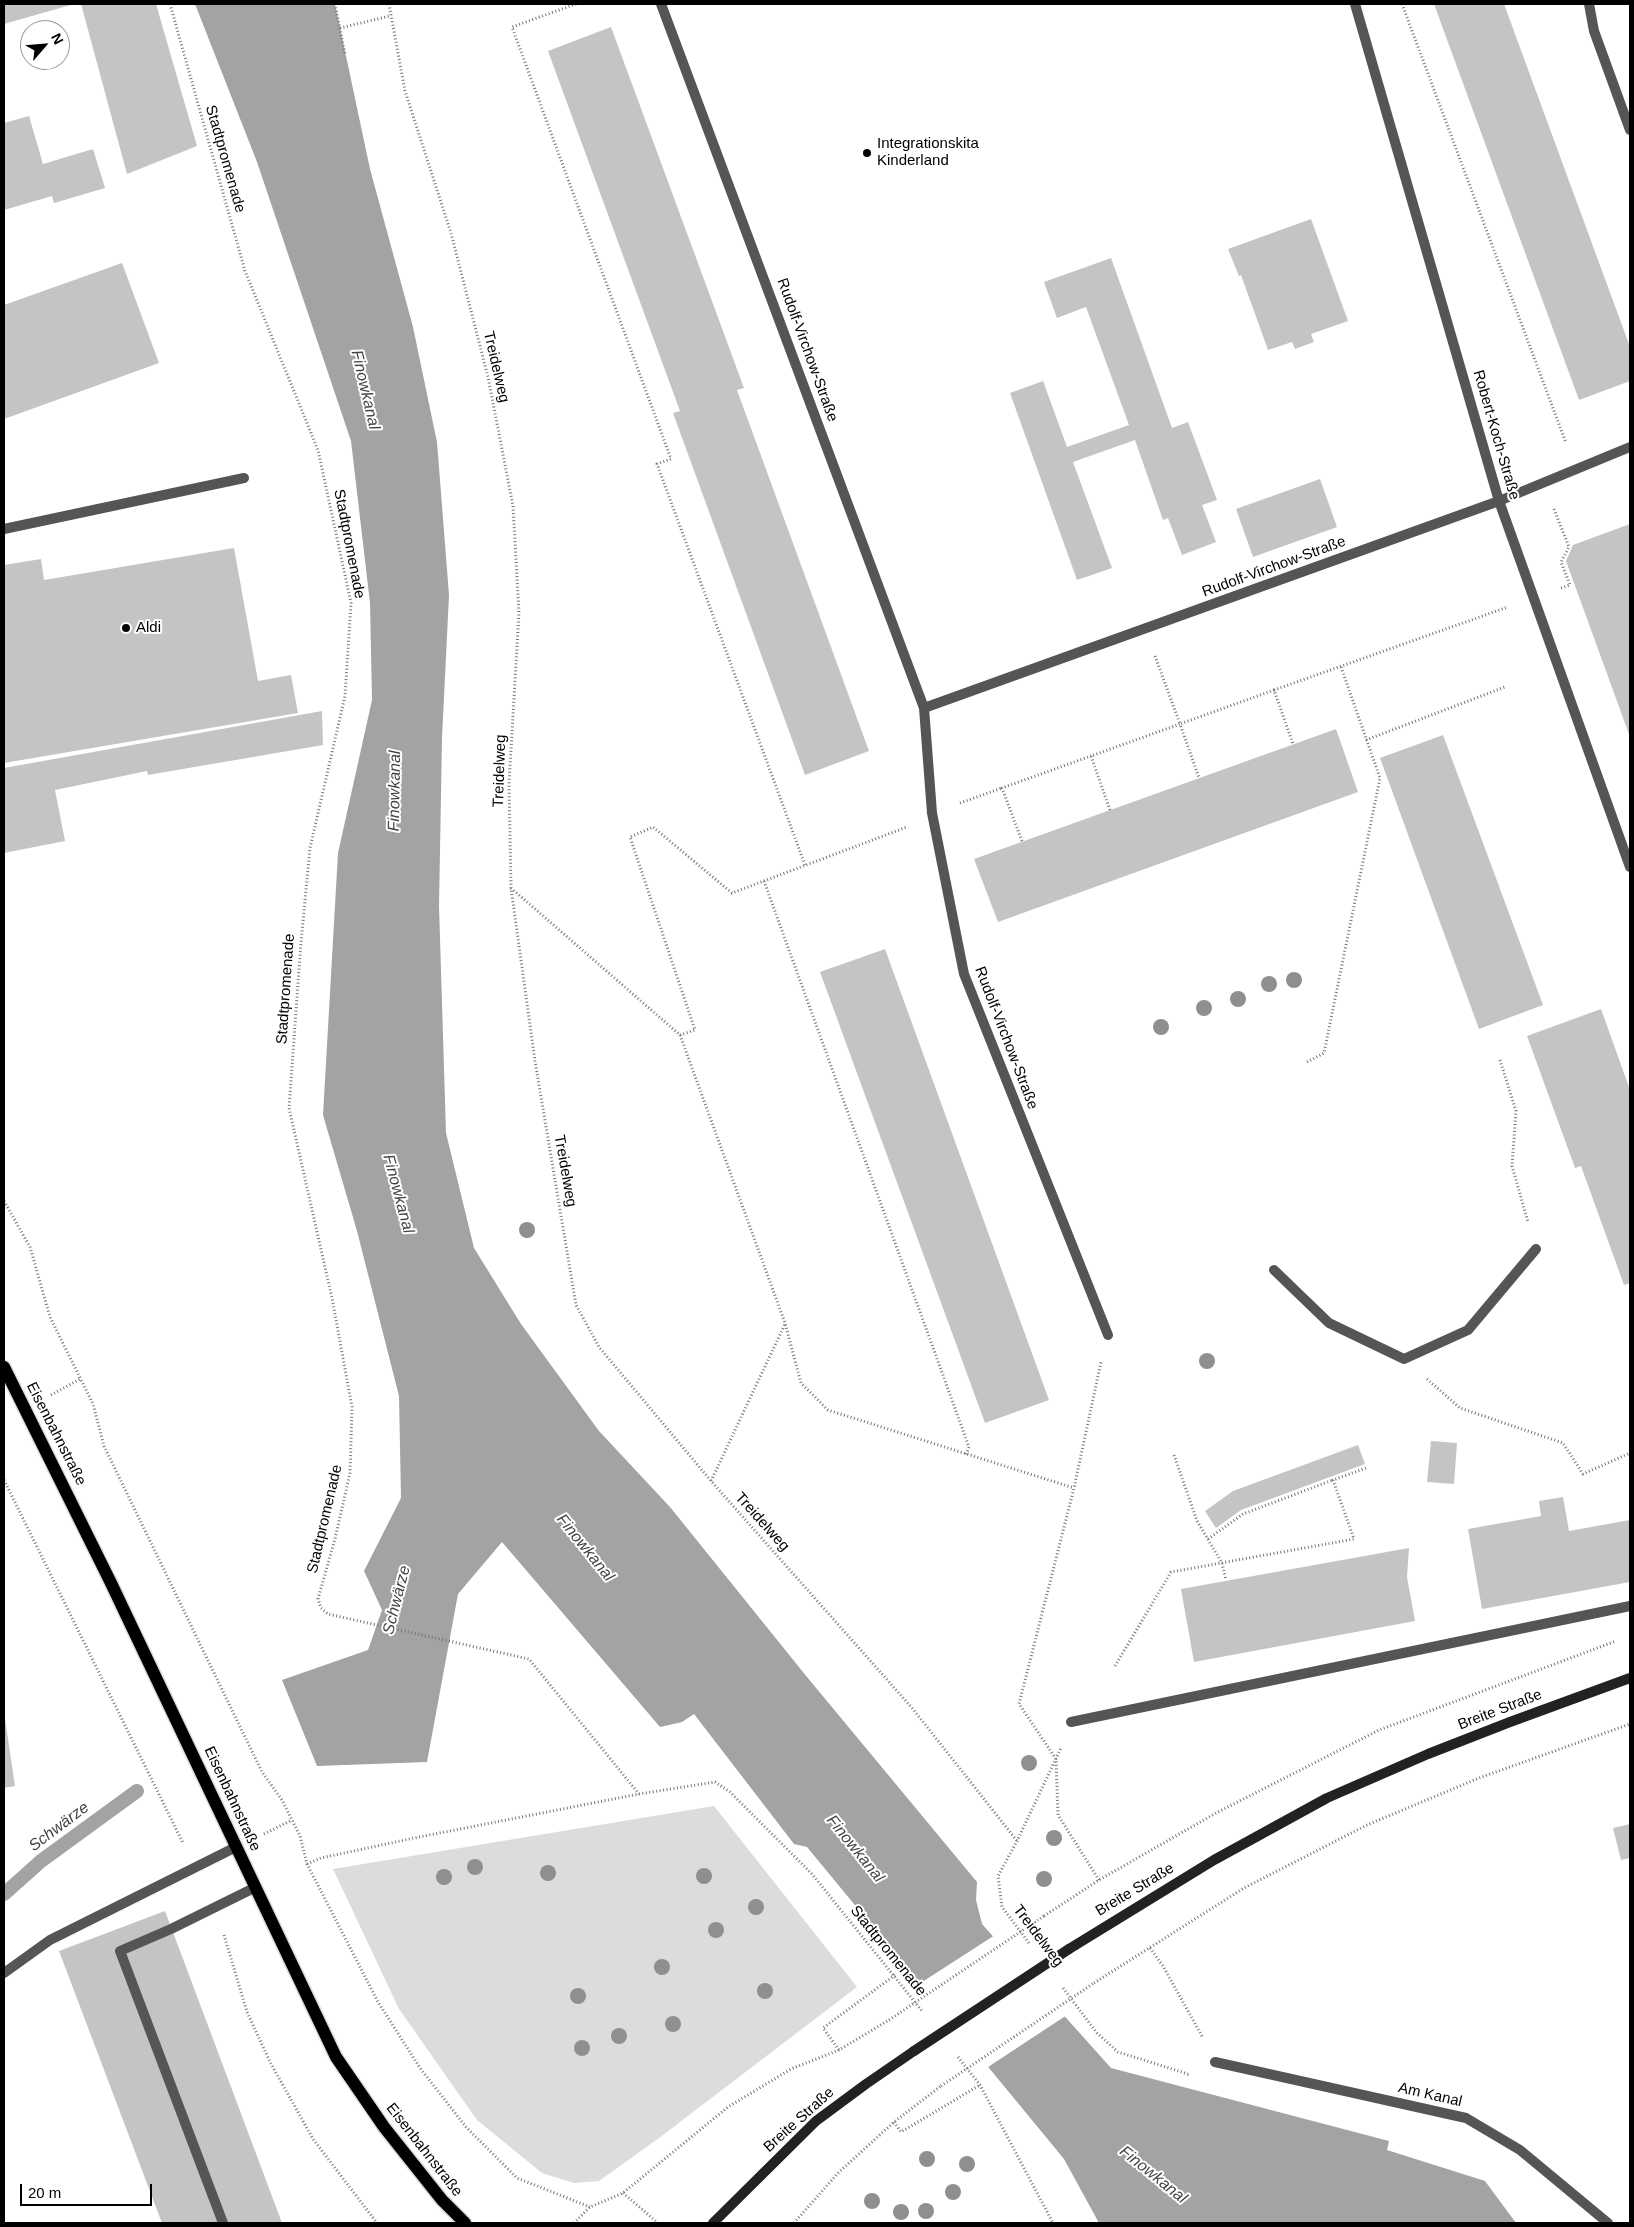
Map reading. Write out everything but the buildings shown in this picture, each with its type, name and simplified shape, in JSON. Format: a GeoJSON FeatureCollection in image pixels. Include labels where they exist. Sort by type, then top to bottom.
{"type":"FeatureCollection","features":[{"type":"Feature","properties":{"kind":"main road","name":"Eisenbahnstraße"},"geometry":{"type":"LineString","coordinates":[[4,1368],[111,1583],[336,2057],[384,2127],[442,2200],[465,2223]]}},
{"type":"Feature","properties":{"kind":"main road","name":"Breite Straße"},"geometry":{"type":"LineString","coordinates":[[713,2223],[816,2121],[866,2084],[1069,1949],[1214,1860],[1326,1798],[1456,1743],[1630,1678]]}},
{"type":"Feature","properties":{"kind":"street","name":"Rudolf-Virchow-Straße"},"geometry":{"type":"LineString","coordinates":[[661,4],[924,708],[932,813],[964,974],[1108,1335]]}},
{"type":"Feature","properties":{"kind":"street","name":"Robert-Koch-Straße"},"geometry":{"type":"LineString","coordinates":[[1355,4],[1499,501],[1630,867]]}},
{"type":"Feature","properties":{"kind":"street"},"geometry":{"type":"LineString","coordinates":[[1588,4],[1594,31],[1630,130]]}},
{"type":"Feature","properties":{"kind":"street","name":"Rudolf-Virchow-Straße"},"geometry":{"type":"LineString","coordinates":[[924,708],[1146,630],[1499,501],[1630,447]]}},
{"type":"Feature","properties":{"kind":"street"},"geometry":{"type":"LineString","coordinates":[[4,529],[244,478]]}},
{"type":"Feature","properties":{"kind":"street"},"geometry":{"type":"LineString","coordinates":[[1274,1270],[1330,1323],[1404,1359],[1468,1330],[1536,1249]]}},
{"type":"Feature","properties":{"kind":"street"},"geometry":{"type":"LineString","coordinates":[[1071,1722],[1630,1606]]}},
{"type":"Feature","properties":{"kind":"street"},"geometry":{"type":"LineString","coordinates":[[4,1972],[50,1940],[236,1847]]}},
{"type":"Feature","properties":{"kind":"street"},"geometry":{"type":"LineString","coordinates":[[223,2223],[120,1951],[171,1929],[256,1887]]}},
{"type":"Feature","properties":{"kind":"street","name":"Am Kanal"},"geometry":{"type":"LineString","coordinates":[[1215,2062],[1466,2118],[1520,2150],[1608,2223]]}},
{"type":"Feature","properties":{"kind":"path","name":"Stadtpromenade"},"geometry":{"type":"LineString","coordinates":[[170,4],[245,271],[318,450],[351,603],[346,696],[310,848],[289,1108],[332,1298],[352,1407],[350,1473],[335,1539],[318,1599],[321,1608],[328,1614],[529,1659],[639,1794]]}},
{"type":"Feature","properties":{"kind":"path"},"geometry":{"type":"LineString","coordinates":[[335,4],[345,54]]}},
{"type":"Feature","properties":{"kind":"path","name":"Treidelweg"},"geometry":{"type":"LineString","coordinates":[[389,4],[406,90],[451,234],[488,377],[513,506],[519,612],[509,784],[511,888],[534,1061],[576,1305],[598,1347],[711,1481],[913,1709],[1017,1841],[998,1876],[1002,1907],[1032,1946]]}},
{"type":"Feature","properties":{"kind":"path"},"geometry":{"type":"LineString","coordinates":[[576,4],[512,27],[671,459],[657,464],[805,865]]}},
{"type":"Feature","properties":{"kind":"path"},"geometry":{"type":"LineString","coordinates":[[1402,4],[1576,470]]}},
{"type":"Feature","properties":{"kind":"path"},"geometry":{"type":"LineString","coordinates":[[340,28],[390,16]]}},
{"type":"Feature","properties":{"kind":"path"},"geometry":{"type":"LineString","coordinates":[[680,1035],[695,1030],[630,838],[654,827],[732,893],[917,823],[932,813],[1570,585],[1561,562],[1569,547],[1553,506],[1561,503]]}},
{"type":"Feature","properties":{"kind":"path"},"geometry":{"type":"LineString","coordinates":[[1146,630],[1199,778]]}},
{"type":"Feature","properties":{"kind":"path"},"geometry":{"type":"LineString","coordinates":[[1307,1062],[1324,1053],[1380,778],[1341,667]]}},
{"type":"Feature","properties":{"kind":"path"},"geometry":{"type":"LineString","coordinates":[[1366,740],[1505,687]]}},
{"type":"Feature","properties":{"kind":"path"},"geometry":{"type":"LineString","coordinates":[[1274,690],[1293,744]]}},
{"type":"Feature","properties":{"kind":"path"},"geometry":{"type":"LineString","coordinates":[[1091,756],[1110,810]]}},
{"type":"Feature","properties":{"kind":"path"},"geometry":{"type":"LineString","coordinates":[[1002,788],[1022,841]]}},
{"type":"Feature","properties":{"kind":"path"},"geometry":{"type":"LineString","coordinates":[[764,881],[970,1447],[966,1455]]}},
{"type":"Feature","properties":{"kind":"path"},"geometry":{"type":"LineString","coordinates":[[511,888],[680,1035],[785,1323],[801,1383],[828,1410],[1074,1488]]}},
{"type":"Feature","properties":{"kind":"path"},"geometry":{"type":"LineString","coordinates":[[1500,1060],[1516,1111],[1512,1166],[1536,1249]]}},
{"type":"Feature","properties":{"kind":"path"},"geometry":{"type":"LineString","coordinates":[[4,1202],[30,1247],[50,1317],[93,1404],[104,1446],[262,1772],[282,1800],[300,1836],[307,1864],[378,2002],[420,2068],[466,2127],[517,2178],[590,2207]]}},
{"type":"Feature","properties":{"kind":"path"},"geometry":{"type":"LineString","coordinates":[[711,1481],[785,1323]]}},
{"type":"Feature","properties":{"kind":"path"},"geometry":{"type":"LineString","coordinates":[[1099,1880],[1058,1816],[1056,1760],[1019,1704],[1074,1488],[1108,1335]]}},
{"type":"Feature","properties":{"kind":"path"},"geometry":{"type":"LineString","coordinates":[[1404,1359],[1460,1408],[1563,1443],[1583,1474],[1630,1453]]}},
{"type":"Feature","properties":{"kind":"path"},"geometry":{"type":"LineString","coordinates":[[1174,1455],[1197,1521],[1222,1563],[1226,1580]]}},
{"type":"Feature","properties":{"kind":"path"},"geometry":{"type":"LineString","coordinates":[[1208,1539],[1243,1514],[1366,1468]]}},
{"type":"Feature","properties":{"kind":"path"},"geometry":{"type":"LineString","coordinates":[[1115,1666],[1171,1572],[1354,1539],[1333,1480]]}},
{"type":"Feature","properties":{"kind":"path"},"geometry":{"type":"LineString","coordinates":[[1017,1841],[1056,1760],[1071,1722]]}},
{"type":"Feature","properties":{"kind":"path"},"geometry":{"type":"LineString","coordinates":[[794,2223],[839,2172],[894,2122],[941,2086],[1094,1983],[1244,1888],[1367,1825],[1479,1778],[1630,1724]]}},
{"type":"Feature","properties":{"kind":"path","name":"Stadtpromenade"},"geometry":{"type":"LineString","coordinates":[[307,1864],[321,1858],[414,1838],[639,1794],[715,1782],[730,1792],[812,1874],[924,2013]]}},
{"type":"Feature","properties":{"kind":"path"},"geometry":{"type":"LineString","coordinates":[[574,2223],[590,2207],[623,2193],[728,2107],[791,2069],[839,2050],[889,2020],[1044,1916]]}},
{"type":"Feature","properties":{"kind":"path"},"geometry":{"type":"LineString","coordinates":[[1150,1948],[1184,2001],[1215,2062]]}},
{"type":"Feature","properties":{"kind":"path"},"geometry":{"type":"LineString","coordinates":[[839,2050],[823,2028],[895,1975]]}},
{"type":"Feature","properties":{"kind":"path","name":"Treidelweg"},"geometry":{"type":"LineString","coordinates":[[1061,1986],[1097,2033],[1118,2052],[1188,2074],[1215,2062]]}},
{"type":"Feature","properties":{"kind":"path"},"geometry":{"type":"LineString","coordinates":[[953,2051],[980,2086],[1053,2223]]}},
{"type":"Feature","properties":{"kind":"path"},"geometry":{"type":"LineString","coordinates":[[894,2122],[901,2132],[980,2086]]}},
{"type":"Feature","properties":{"kind":"path"},"geometry":{"type":"LineString","coordinates":[[623,2193],[658,2223]]}},
{"type":"Feature","properties":{"kind":"shaded area"},"geometry":{"type":"Polygon","coordinates":[[[714,1806],[857,1987],[659,2138],[599,2181],[574,2183],[542,2173],[477,2120],[399,2009],[333,1869],[714,1806]]]}},
{"type":"Feature","properties":{"kind":"water","name":"Finowkanal"},"geometry":{"type":"Polygon","coordinates":[[[195,4],[335,4],[370,169],[413,327],[437,442],[449,595],[442,738],[439,906],[446,1133],[474,1248],[521,1324],[599,1431],[670,1507],[807,1677],[977,1882],[976,1900],[982,1924],[1111,2068],[1389,2141],[1387,2150],[1485,2181],[1516,2223],[1099,2223],[1064,2159],[807,1847],[794,1844],[694,1714],[682,1722],[660,1727],[502,1542],[458,1594],[427,1762],[317,1766],[282,1680],[368,1650],[382,1610],[364,1571],[401,1498],[399,1396],[357,1231],[323,1115],[338,853],[372,700],[370,603],[351,441],[257,162],[195,4]]]}},
{"type":"Feature","properties":{"kind":"pier"},"geometry":{"type":"Polygon","coordinates":[[[995,1935],[1067,2015],[985,2069],[916,1986],[995,1935]]]}},
{"type":"Feature","properties":{"kind":"waterway","name":"Schwärze"},"geometry":{"type":"LineString","coordinates":[[4,1894],[41,1861],[137,1791]]}},
{"type":"Feature","properties":{"kind":"place","name":"Integrationskita Kinderland"},"geometry":{"type":"Point","coordinates":[867,153]}},
{"type":"Feature","properties":{"kind":"place","name":"Aldi"},"geometry":{"type":"Point","coordinates":[126,628]}}]}
